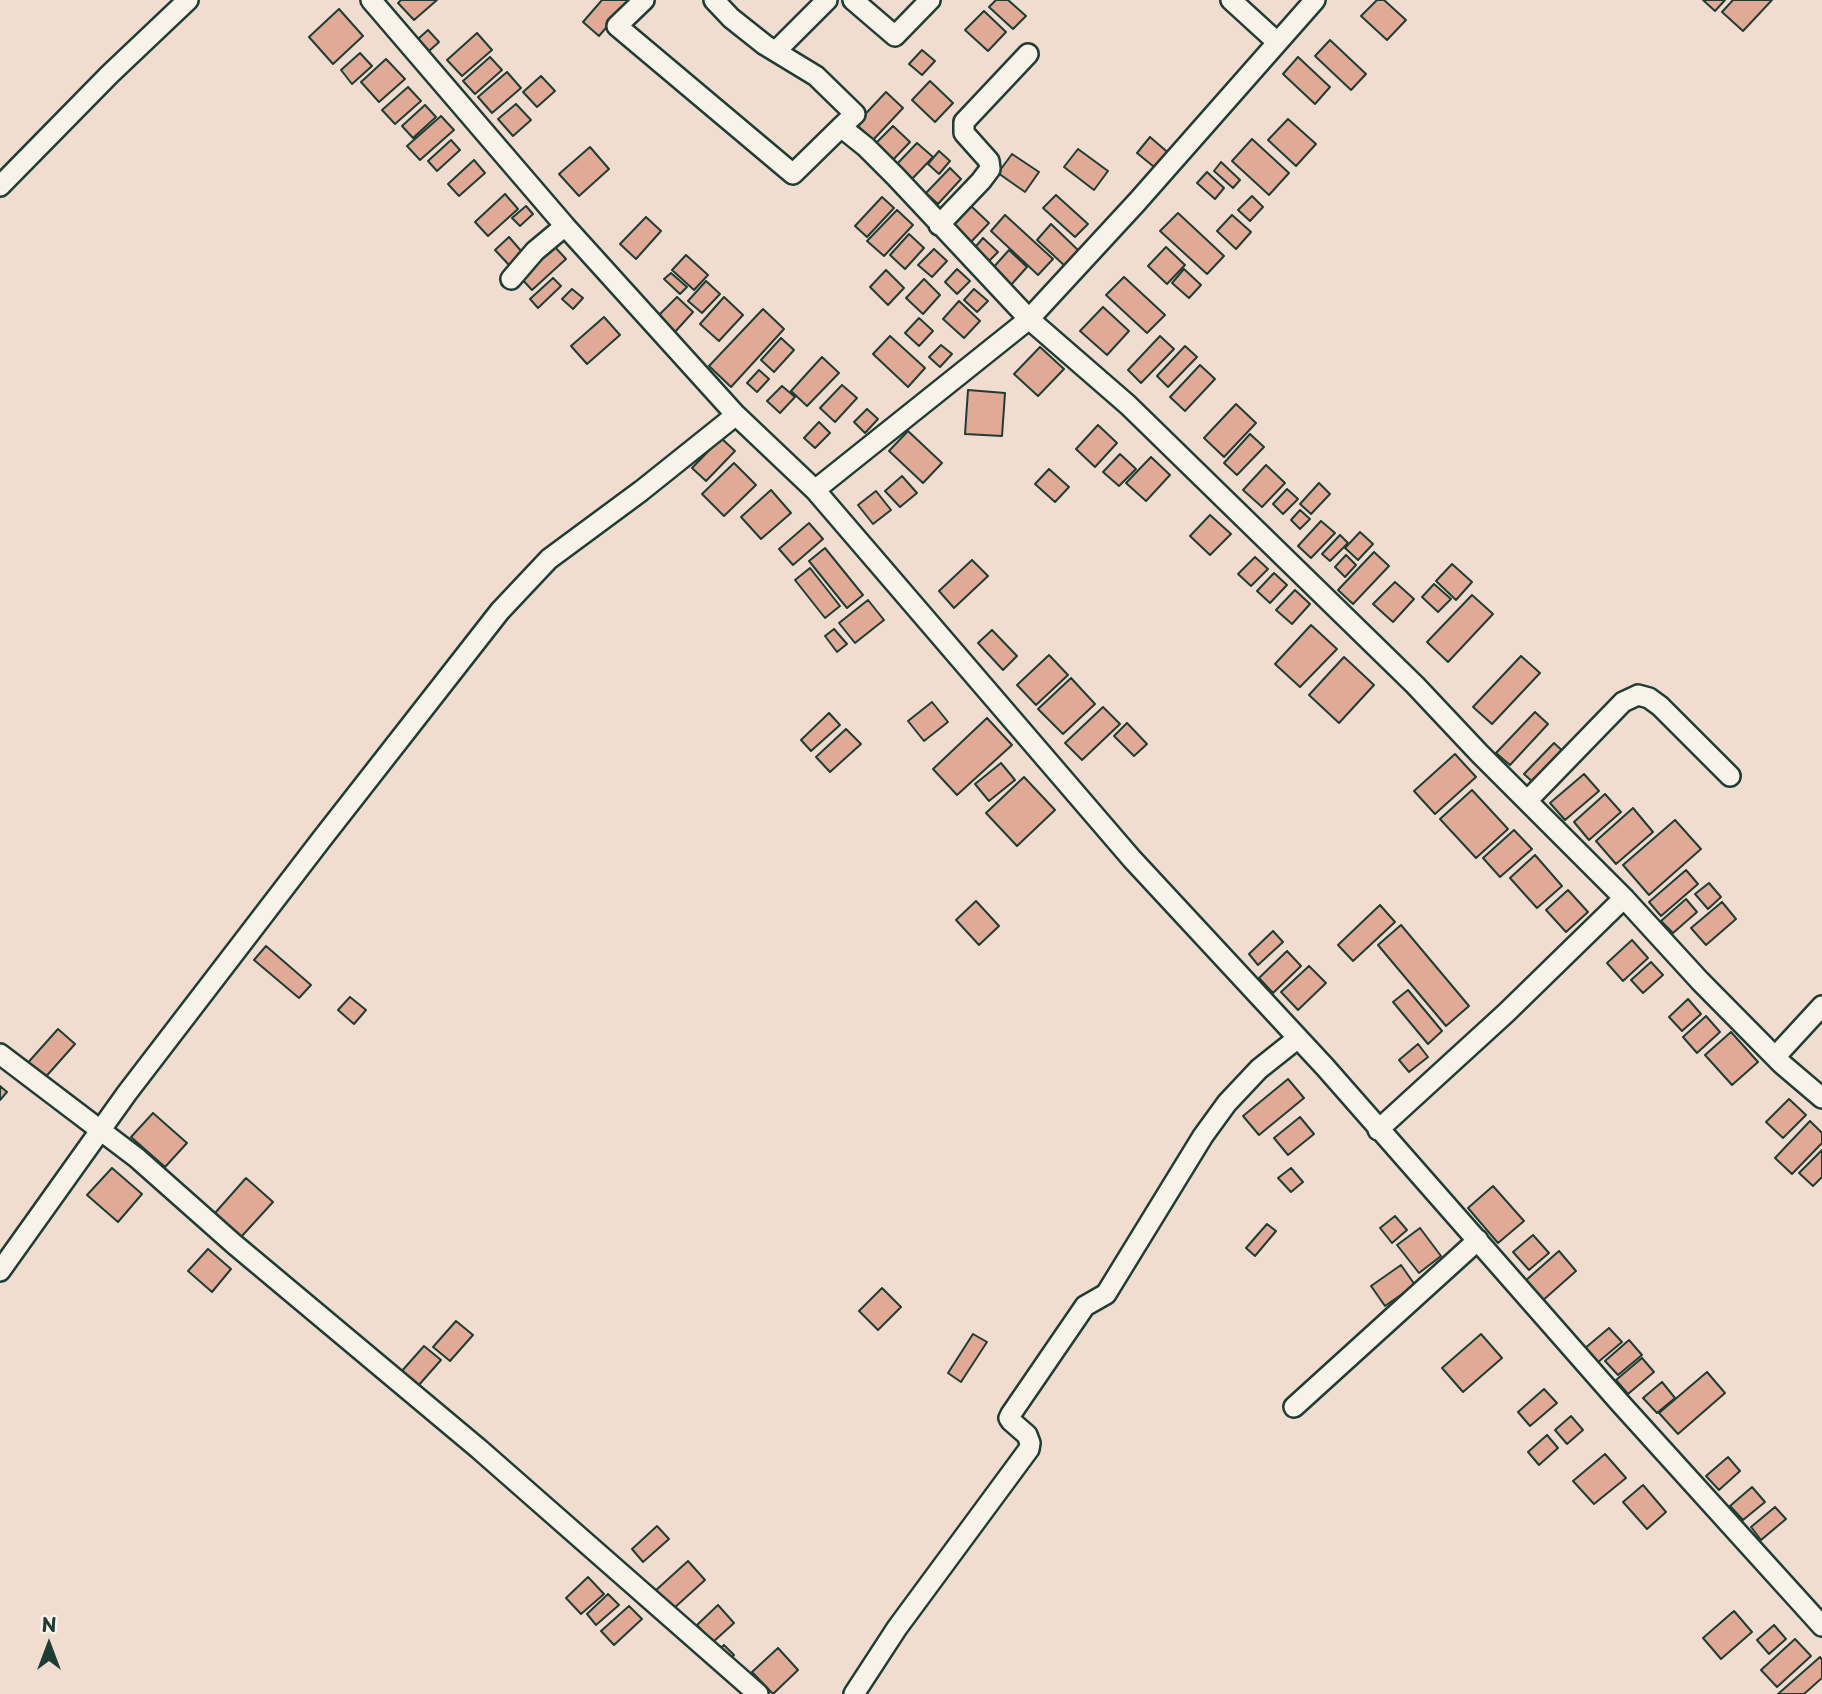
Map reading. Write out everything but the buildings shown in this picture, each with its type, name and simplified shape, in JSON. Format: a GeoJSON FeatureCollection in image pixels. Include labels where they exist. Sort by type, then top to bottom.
{"type":"FeatureCollection","features":[{"type":"Feature","properties":{"kind":"street"},"geometry":{"type":"LineString","coordinates":[[0,186],[94,90],[188,0]]}},
{"type":"Feature","properties":{"kind":"street"},"geometry":{"type":"LineString","coordinates":[[644,0],[617,26],[793,174],[855,114],[816,76],[731,18],[714,0]]}},
{"type":"Feature","properties":{"kind":"street"},"geometry":{"type":"LineString","coordinates":[[776,51],[827,0]]}},
{"type":"Feature","properties":{"kind":"street"},"geometry":{"type":"LineString","coordinates":[[853,0],[895,36],[930,0]]}},
{"type":"Feature","properties":{"kind":"street"},"geometry":{"type":"LineString","coordinates":[[1231,0],[1277,42]]}},
{"type":"Feature","properties":{"kind":"street"},"geometry":{"type":"LineString","coordinates":[[379,3],[565,226],[736,415],[815,490],[1132,859],[1298,1038],[1621,1404],[1822,1626]]}},
{"type":"Feature","properties":{"kind":"street"},"geometry":{"type":"LineString","coordinates":[[815,490],[1029,319],[1137,202],[1310,5]]}},
{"type":"Feature","properties":{"kind":"street"},"geometry":{"type":"LineString","coordinates":[[939,225],[990,169],[989,161],[964,133],[964,122],[1028,54]]}},
{"type":"Feature","properties":{"kind":"street"},"geometry":{"type":"LineString","coordinates":[[841,127],[866,146],[1029,319],[1128,405],[1415,685],[1624,898],[1700,981],[1775,1056],[1822,1098]]}},
{"type":"Feature","properties":{"kind":"street"},"geometry":{"type":"LineString","coordinates":[[511,279],[536,251],[565,226]]}},
{"type":"Feature","properties":{"kind":"street"},"geometry":{"type":"LineString","coordinates":[[0,1271],[101,1130],[321,839],[517,591],[549,559],[641,491],[736,415]]}},
{"type":"Feature","properties":{"kind":"street"},"geometry":{"type":"LineString","coordinates":[[1527,801],[1623,702],[1638,695],[1649,698],[1660,706],[1730,776]]}},
{"type":"Feature","properties":{"kind":"street"},"geometry":{"type":"LineString","coordinates":[[1378,1130],[1506,1013],[1624,898]]}},
{"type":"Feature","properties":{"kind":"street"},"geometry":{"type":"LineString","coordinates":[[1775,1056],[1822,1006]]}},
{"type":"Feature","properties":{"kind":"street"},"geometry":{"type":"LineString","coordinates":[[854,1694],[897,1628],[1029,1449],[1027,1435],[1011,1422],[1011,1414],[1085,1306],[1106,1294],[1203,1136],[1227,1103],[1259,1069],[1298,1038]]}},
{"type":"Feature","properties":{"kind":"street"},"geometry":{"type":"LineString","coordinates":[[0,1054],[137,1158],[234,1244],[470,1442],[758,1694]]}},
{"type":"Feature","properties":{"kind":"street"},"geometry":{"type":"LineString","coordinates":[[1294,1407],[1478,1240]]}}]}
